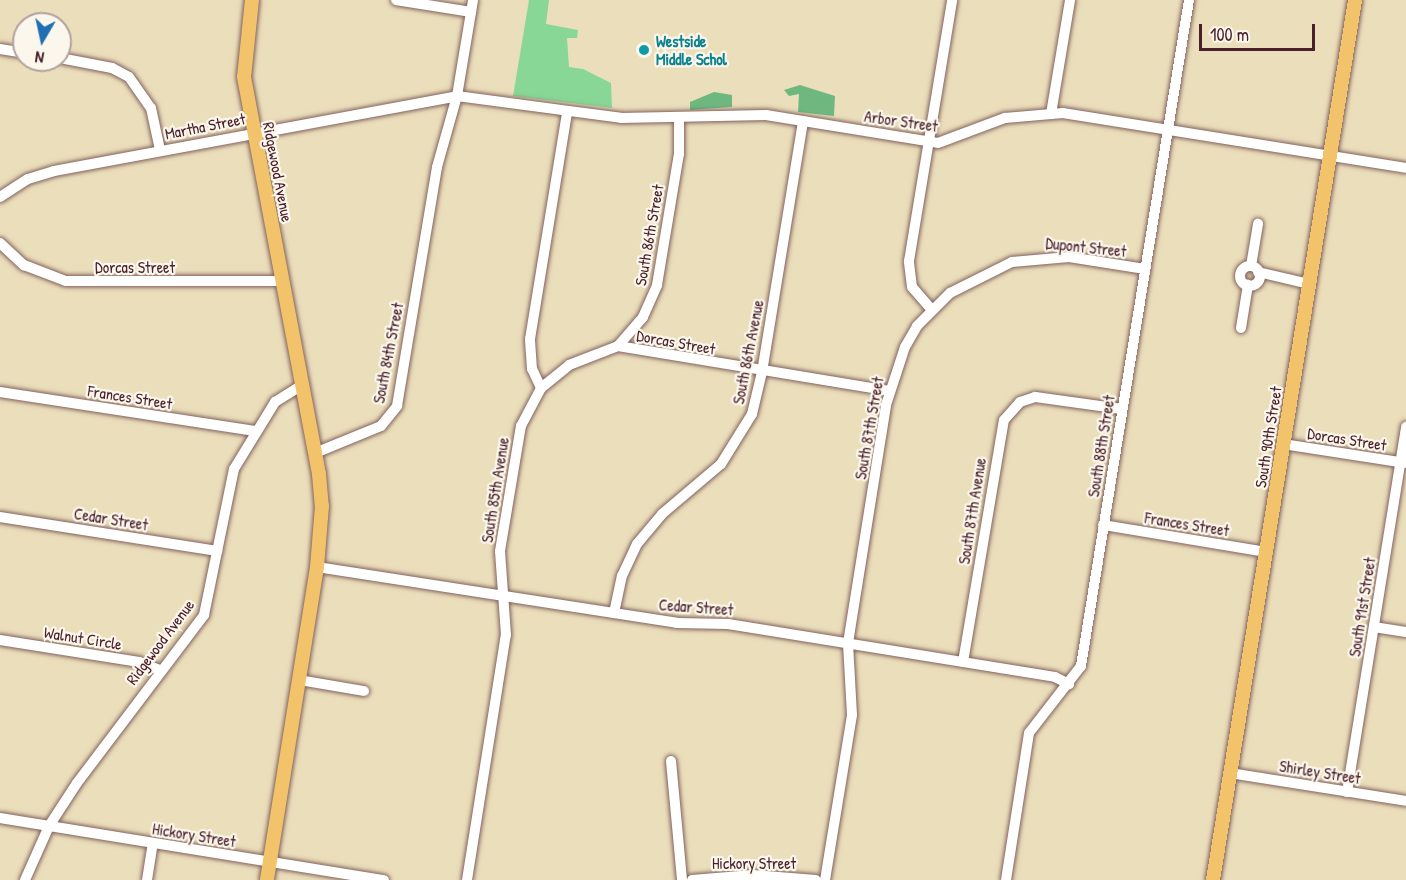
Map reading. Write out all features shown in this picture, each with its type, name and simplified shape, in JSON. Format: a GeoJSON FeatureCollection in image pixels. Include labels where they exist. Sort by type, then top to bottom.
{"type":"FeatureCollection","features":[{"type":"Feature","properties":{"kind":"main road","name":"Ridgewood Avenue"},"geometry":{"type":"LineString","coordinates":[[252,0],[243,64],[253,132],[315,453]]}},
{"type":"Feature","properties":{"kind":"main road","name":"South 90th Street"},"geometry":{"type":"LineString","coordinates":[[1213,880],[1356,0]]}},
{"type":"Feature","properties":{"kind":"main road"},"geometry":{"type":"LineString","coordinates":[[267,880],[317,567],[322,506],[315,453]]}},
{"type":"Feature","properties":{"kind":"street"},"geometry":{"type":"LineString","coordinates":[[396,0],[471,12]]}},
{"type":"Feature","properties":{"kind":"street","name":"South 84th Street"},"geometry":{"type":"LineString","coordinates":[[315,453],[381,426],[398,406],[437,167],[457,96],[473,0]]}},
{"type":"Feature","properties":{"kind":"street"},"geometry":{"type":"LineString","coordinates":[[932,310],[915,292],[909,271],[952,0]]}},
{"type":"Feature","properties":{"kind":"street"},"geometry":{"type":"LineString","coordinates":[[1051,114],[1070,0]]}},
{"type":"Feature","properties":{"kind":"street","name":"South 88th Street"},"geometry":{"type":"LineString","coordinates":[[1006,880],[1029,733],[1081,666],[1189,0]]}},
{"type":"Feature","properties":{"kind":"street"},"geometry":{"type":"LineString","coordinates":[[72,60],[112,68],[135,83],[151,108],[160,150]]}},
{"type":"Feature","properties":{"kind":"street","name":"Martha Street"},"geometry":{"type":"LineString","coordinates":[[0,197],[37,176],[253,132],[457,96]]}},
{"type":"Feature","properties":{"kind":"street","name":"Arbor Street"},"geometry":{"type":"LineString","coordinates":[[457,96],[621,118],[679,118],[745,114],[803,121],[929,142],[945,142],[1005,118],[1051,114],[1406,168]]}},
{"type":"Feature","properties":{"kind":"street"},"geometry":{"type":"LineString","coordinates":[[541,388],[532,369],[530,339],[567,112]]}},
{"type":"Feature","properties":{"kind":"street","name":"South 86th Street"},"geometry":{"type":"LineString","coordinates":[[618,346],[643,317],[657,285],[679,154],[679,118]]}},
{"type":"Feature","properties":{"kind":"street","name":"South 86th Avenue"},"geometry":{"type":"LineString","coordinates":[[614,613],[622,576],[637,544],[662,514],[710,476],[731,452],[752,414],[762,372],[803,121]]}},
{"type":"Feature","properties":{"kind":"street"},"geometry":{"type":"LineString","coordinates":[[1241,328],[1254,276],[1258,224]]}},
{"type":"Feature","properties":{"kind":"street","name":"Dorcas Street"},"geometry":{"type":"LineString","coordinates":[[0,243],[24,265],[66,281],[283,281]]}},
{"type":"Feature","properties":{"kind":"street","name":"Dupont Street"},"geometry":{"type":"LineString","coordinates":[[932,310],[973,279],[1024,259],[1069,257],[1145,269]]}},
{"type":"Feature","properties":{"kind":"street"},"geometry":{"type":"LineString","coordinates":[[1254,276],[1309,284]]}},
{"type":"Feature","properties":{"kind":"street","name":"South 87th Street"},"geometry":{"type":"LineString","coordinates":[[825,880],[852,715],[848,643],[889,391],[905,347],[932,310]]}},
{"type":"Feature","properties":{"kind":"street","name":"Dorcas Street"},"geometry":{"type":"LineString","coordinates":[[541,388],[569,365],[618,346],[762,372],[889,391]]}},
{"type":"Feature","properties":{"kind":"street","name":"Ridgewood Avenue"},"geometry":{"type":"LineString","coordinates":[[25,880],[49,826],[160,670],[204,615],[229,480],[255,432],[275,402],[302,385]]}},
{"type":"Feature","properties":{"kind":"street","name":"South 85th Avenue"},"geometry":{"type":"LineString","coordinates":[[467,880],[506,635],[500,551],[518,440],[527,412],[541,388]]}},
{"type":"Feature","properties":{"kind":"street","name":"Frances Street"},"geometry":{"type":"LineString","coordinates":[[0,392],[255,432]]}},
{"type":"Feature","properties":{"kind":"street","name":"South 87th Avenue"},"geometry":{"type":"LineString","coordinates":[[963,662],[1001,427],[1020,402],[1049,396],[1122,409]]}},
{"type":"Feature","properties":{"kind":"street","name":"South 91st Street"},"geometry":{"type":"LineString","coordinates":[[1347,792],[1403,463],[1406,427]]}},
{"type":"Feature","properties":{"kind":"street","name":"Dorcas Street"},"geometry":{"type":"LineString","coordinates":[[1283,444],[1403,463]]}},
{"type":"Feature","properties":{"kind":"street","name":"Cedar Street"},"geometry":{"type":"LineString","coordinates":[[0,517],[217,551]]}},
{"type":"Feature","properties":{"kind":"street","name":"Frances Street"},"geometry":{"type":"LineString","coordinates":[[1103,525],[1266,552]]}},
{"type":"Feature","properties":{"kind":"street","name":"Cedar Street"},"geometry":{"type":"LineString","coordinates":[[317,567],[677,623],[728,624],[1055,677],[1069,684]]}},
{"type":"Feature","properties":{"kind":"street"},"geometry":{"type":"LineString","coordinates":[[1374,627],[1406,632]]}},
{"type":"Feature","properties":{"kind":"street","name":"Walnut Circle"},"geometry":{"type":"LineString","coordinates":[[0,640],[139,662],[160,670]]}},
{"type":"Feature","properties":{"kind":"street"},"geometry":{"type":"LineString","coordinates":[[300,680],[364,691]]}},
{"type":"Feature","properties":{"kind":"street"},"geometry":{"type":"LineString","coordinates":[[671,761],[682,880]]}},
{"type":"Feature","properties":{"kind":"street","name":"Shirley Street"},"geometry":{"type":"LineString","coordinates":[[1230,773],[1406,801]]}},
{"type":"Feature","properties":{"kind":"street","name":"Hickory Street"},"geometry":{"type":"LineString","coordinates":[[0,818],[384,880]]}},
{"type":"Feature","properties":{"kind":"street"},"geometry":{"type":"LineString","coordinates":[[147,880],[153,844]]}},
{"type":"Feature","properties":{"kind":"street","name":"Hickory Street"},"geometry":{"type":"LineString","coordinates":[[692,880],[752,878],[816,880]]}},
{"type":"Feature","properties":{"kind":"green space"},"geometry":{"type":"Polygon","coordinates":[[[529,0],[549,0],[546,24],[578,30],[577,38],[567,38],[569,67],[583,69],[611,83],[612,108],[513,96],[529,0]]]}},
{"type":"Feature","properties":{"kind":"green space"},"geometry":{"type":"Polygon","coordinates":[[[800,85],[835,96],[834,116],[798,112],[799,94],[789,96],[784,90],[800,85]]]}},
{"type":"Feature","properties":{"kind":"green space"},"geometry":{"type":"Polygon","coordinates":[[[714,92],[732,95],[732,107],[690,110],[690,102],[714,92]]]}},
{"type":"Feature","properties":{"kind":"place","name":"Westside Middle Schol"},"geometry":{"type":"Point","coordinates":[644,50]}}]}
